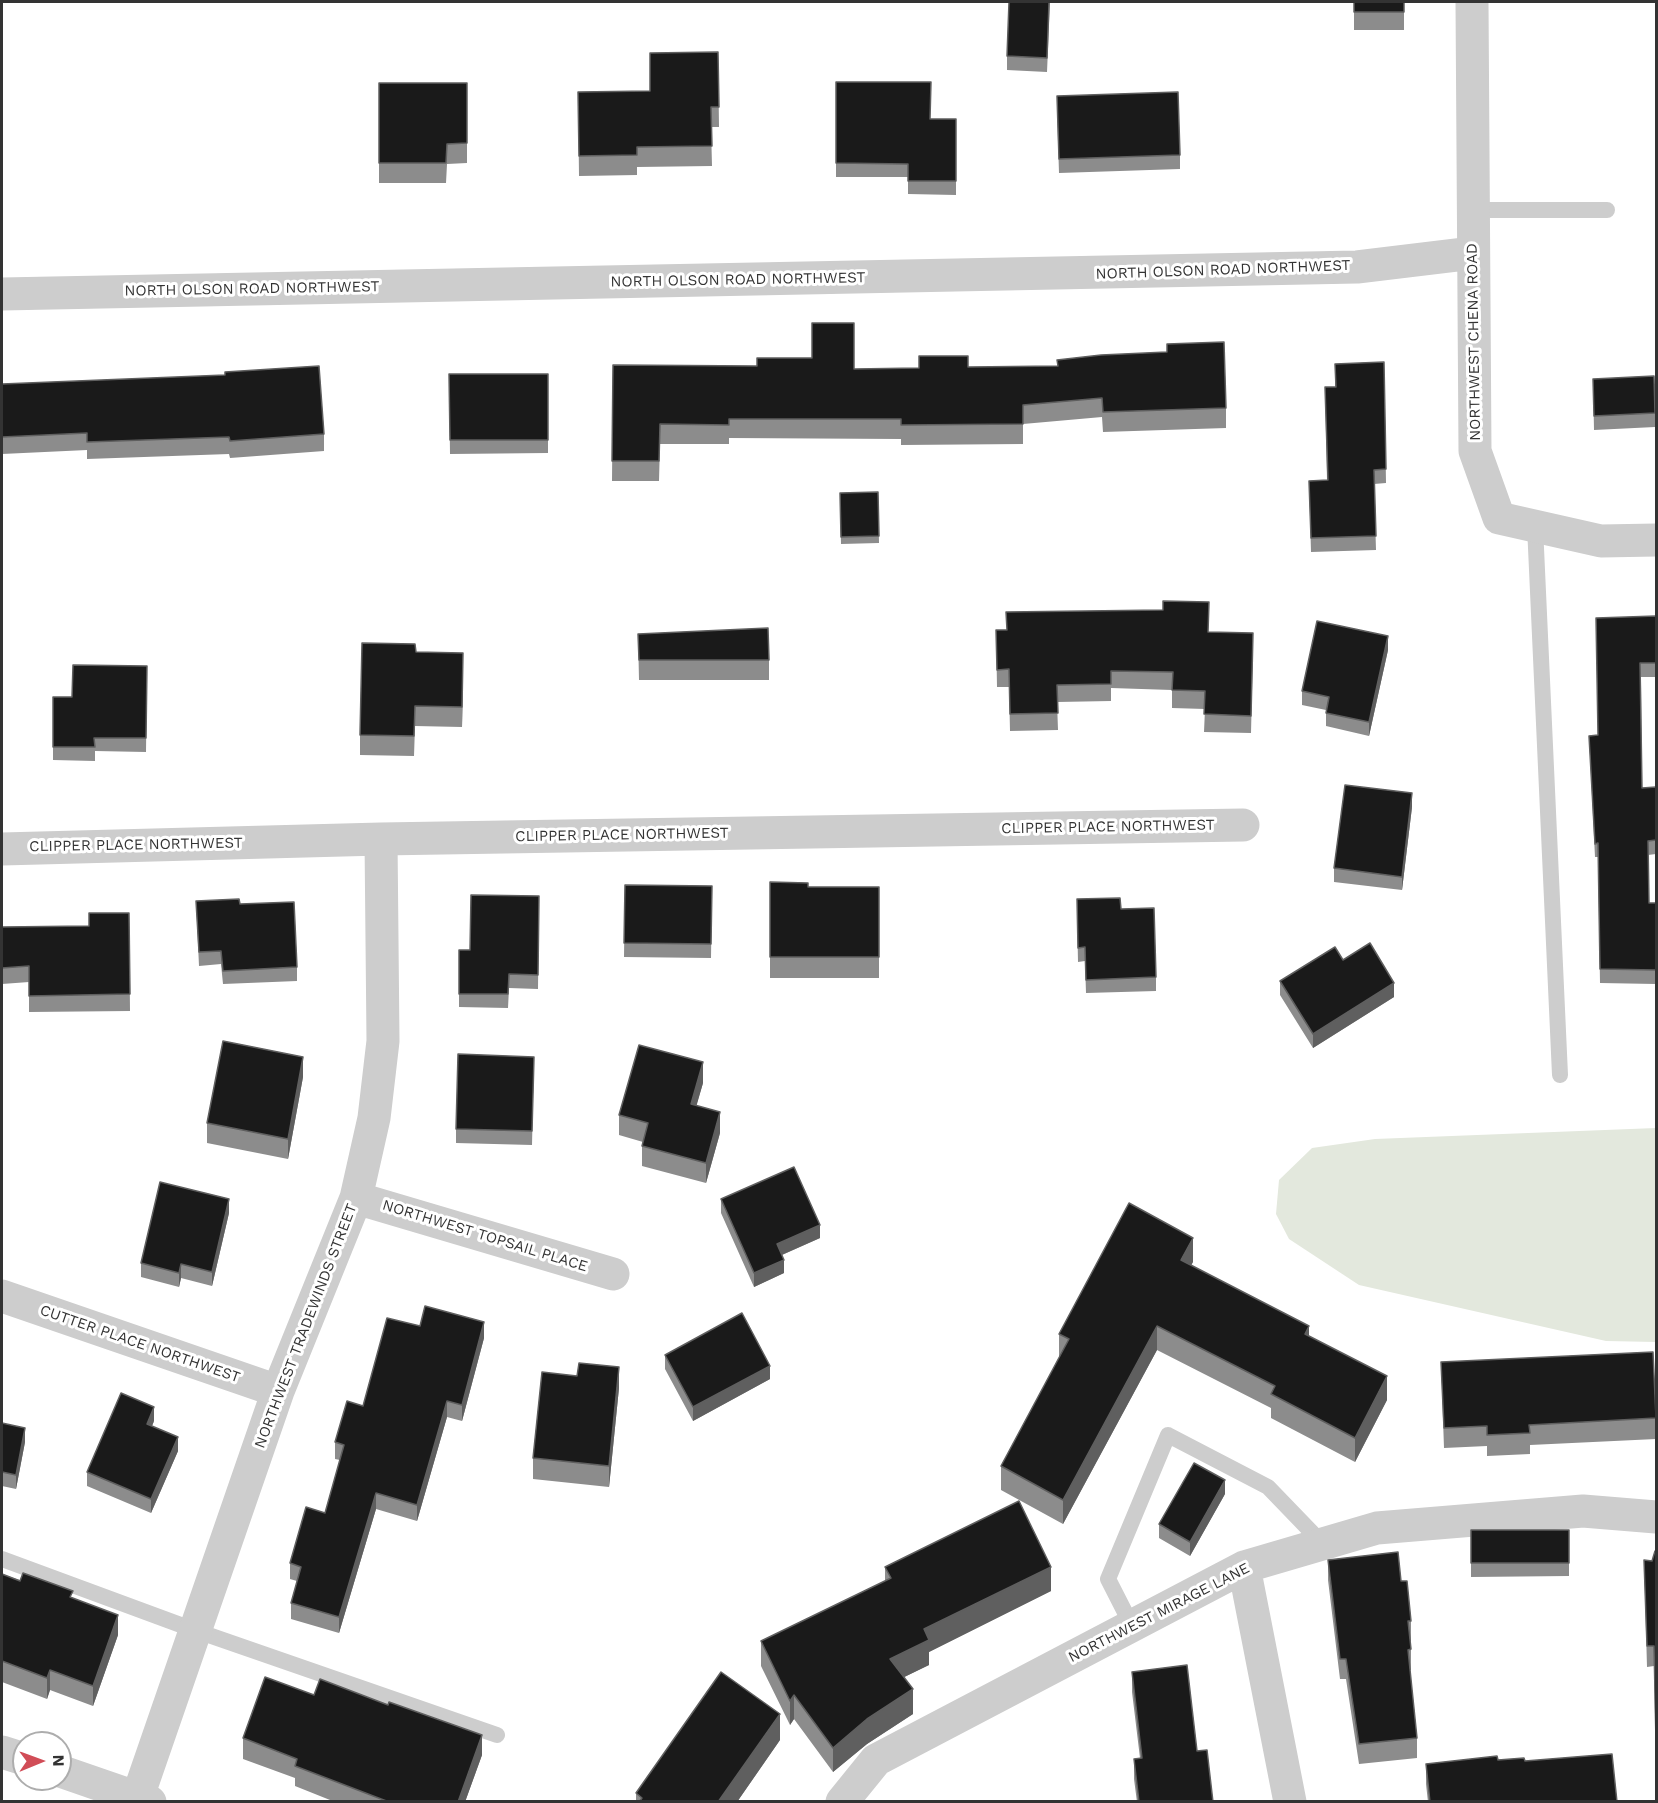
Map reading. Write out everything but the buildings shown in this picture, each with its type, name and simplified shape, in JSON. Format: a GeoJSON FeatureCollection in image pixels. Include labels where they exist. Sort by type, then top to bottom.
{"type":"FeatureCollection","features":[{"type":"Feature","properties":{"kind":"street","name":"NORTHWEST CHENA ROAD"},"geometry":{"type":"LineString","coordinates":[[1472,2],[1475,451],[1499,518],[1601,541],[1656,540]]}},
{"type":"Feature","properties":{"kind":"street","name":"NORTH OLSON ROAD NORTHWEST"},"geometry":{"type":"LineString","coordinates":[[2,294],[1357,267],[1473,253]]}},
{"type":"Feature","properties":{"kind":"street","name":"CLIPPER PLACE NORTHWEST"},"geometry":{"type":"LineString","coordinates":[[2,849],[381,839],[1243,825]]}},
{"type":"Feature","properties":{"kind":"street","name":"NORTHWEST TRADEWINDS STREET"},"geometry":{"type":"LineString","coordinates":[[140,1800],[278,1390],[356,1198],[374,1118],[383,1041],[381,839]]}},
{"type":"Feature","properties":{"kind":"street","name":"NORTHWEST TOPSAIL PLACE"},"geometry":{"type":"LineString","coordinates":[[356,1198],[613,1274]]}},
{"type":"Feature","properties":{"kind":"street","name":"CUTTER PLACE NORTHWEST"},"geometry":{"type":"LineString","coordinates":[[2,1296],[278,1390]]}},
{"type":"Feature","properties":{"kind":"street","name":"NORTHWEST MIRAGE LANE"},"geometry":{"type":"LineString","coordinates":[[842,1802],[876,1760],[1244,1567],[1377,1528],[1583,1511],[1656,1517]]}},
{"type":"Feature","properties":{"kind":"street"},"geometry":{"type":"LineString","coordinates":[[1244,1567],[1290,1802]]}},
{"type":"Feature","properties":{"kind":"street"},"geometry":{"type":"LineString","coordinates":[[72,1775],[140,1800]]}},
{"type":"Feature","properties":{"kind":"lane"},"geometry":{"type":"LineString","coordinates":[[1473,210],[1607,210]]}},
{"type":"Feature","properties":{"kind":"lane"},"geometry":{"type":"LineString","coordinates":[[1535,526],[1560,1075]]}},
{"type":"Feature","properties":{"kind":"lane"},"geometry":{"type":"LineString","coordinates":[[1132,1626],[1108,1579],[1168,1436],[1268,1487],[1323,1544]]}},
{"type":"Feature","properties":{"kind":"lane"},"geometry":{"type":"LineString","coordinates":[[2,1559],[197,1631],[497,1735]]}},
{"type":"Feature","properties":{"kind":"shaded area"},"geometry":{"type":"Polygon","coordinates":[[[1656,1128],[1656,1342],[1606,1341],[1359,1285],[1289,1239],[1276,1214],[1279,1180],[1312,1148],[1375,1139],[1656,1128]]]}}]}
